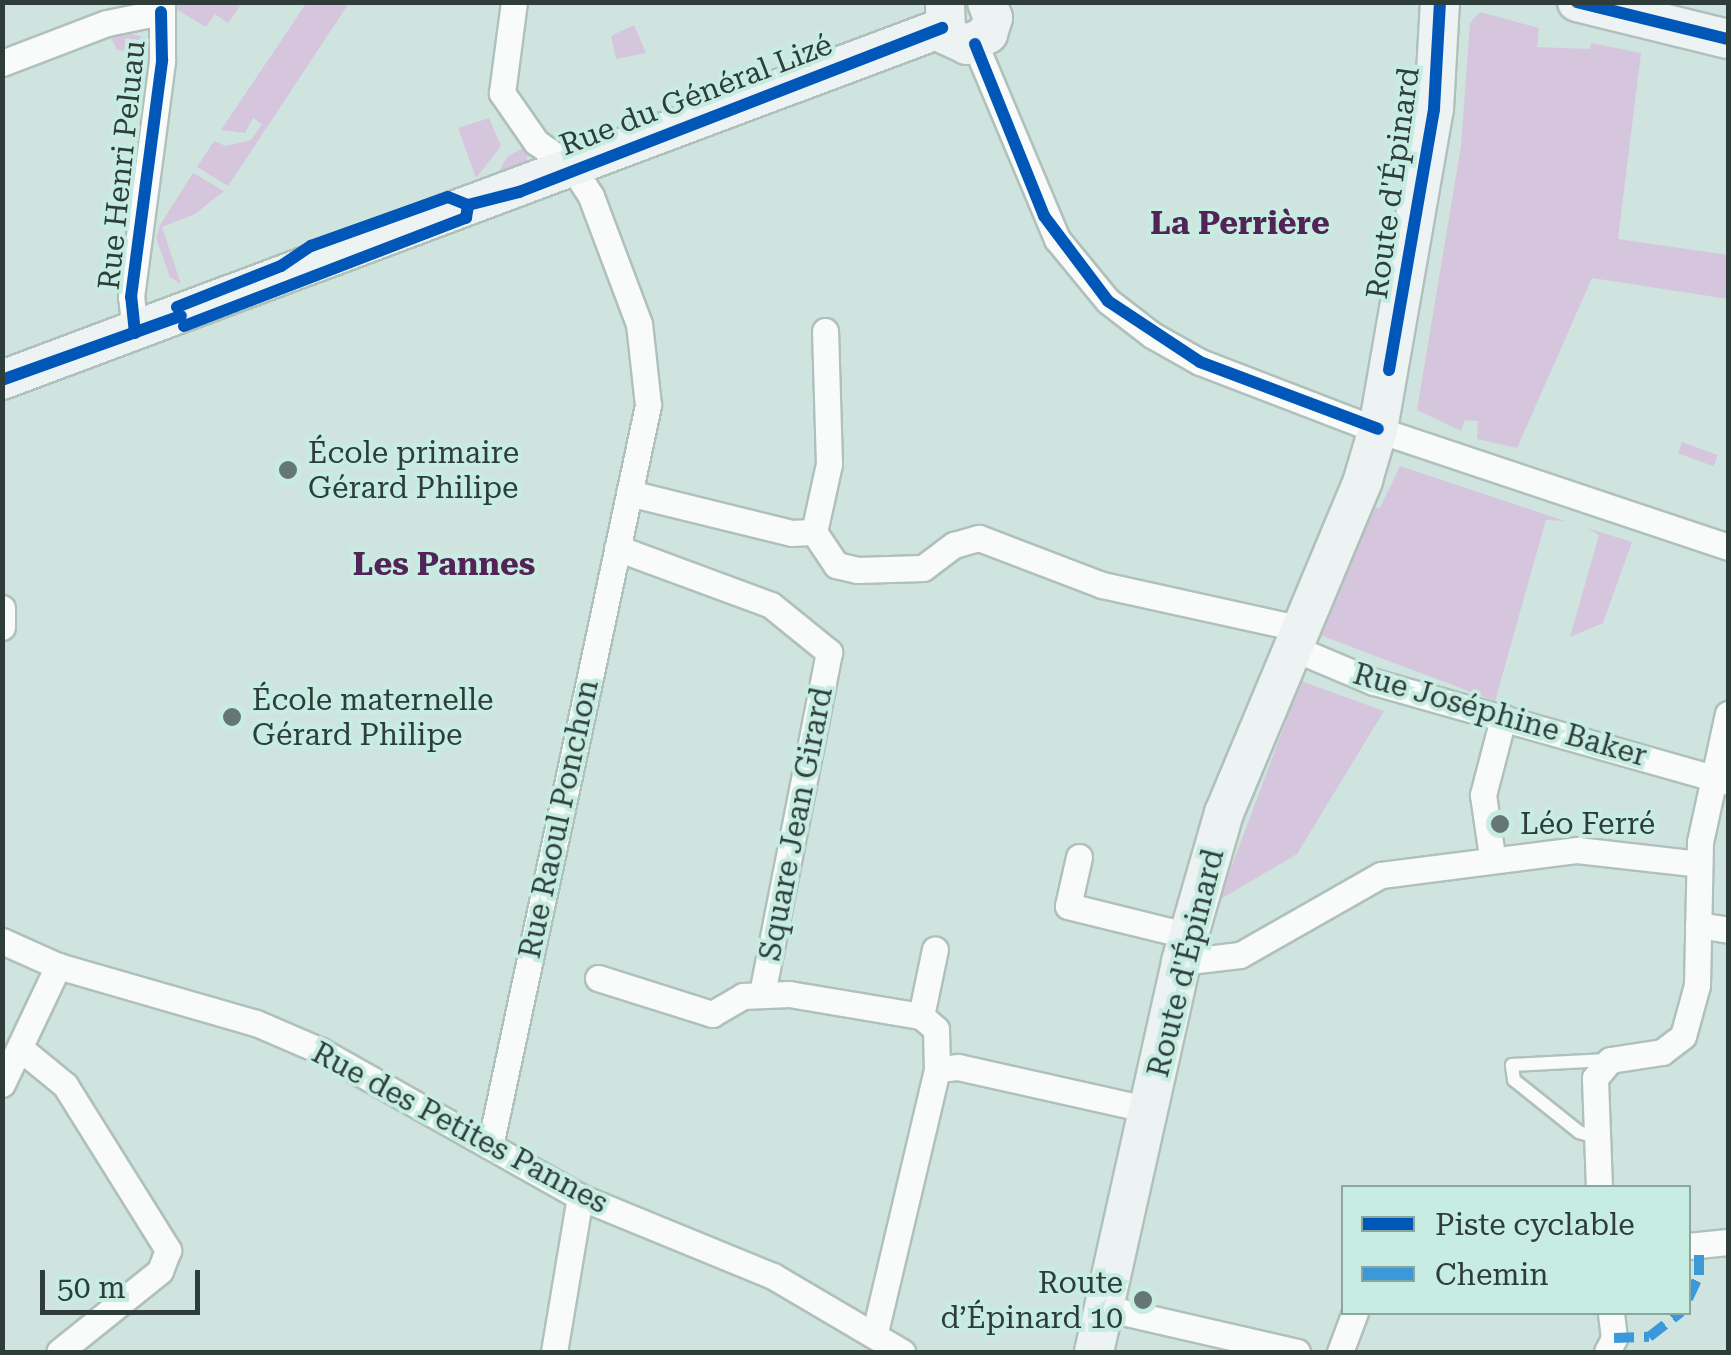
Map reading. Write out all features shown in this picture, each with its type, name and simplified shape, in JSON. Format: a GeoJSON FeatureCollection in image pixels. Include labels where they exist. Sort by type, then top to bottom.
{"type":"FeatureCollection","features":[{"type":"Feature","properties":{"kind":"main road","name":"Route d'Épinard"},"geometry":{"type":"LineString","coordinates":[[1094,1352],[1185,949],[1224,813],[1294,637],[1363,480],[1378,429],[1434,109],[1440,2]]}},
{"type":"Feature","properties":{"kind":"main road"},"geometry":{"type":"LineString","coordinates":[[1577,2],[1728,39]]}},
{"type":"Feature","properties":{"kind":"main road"},"geometry":{"type":"LineString","coordinates":[[954,25],[988,34],[997,5]]}},
{"type":"Feature","properties":{"kind":"main road","name":"Rue du Général Lizé"},"geometry":{"type":"LineString","coordinates":[[2,380],[278,280],[318,257],[573,168],[954,25]]}},
{"type":"Feature","properties":{"kind":"street"},"geometry":{"type":"LineString","coordinates":[[514,2],[502,93],[536,142],[573,168]]}},
{"type":"Feature","properties":{"kind":"street"},"geometry":{"type":"LineString","coordinates":[[2,63],[107,23],[162,7]]}},
{"type":"Feature","properties":{"kind":"street","name":"Rue Henri Peluau"},"geometry":{"type":"LineString","coordinates":[[134,333],[132,298],[162,60],[162,7]]}},
{"type":"Feature","properties":{"kind":"street"},"geometry":{"type":"LineString","coordinates":[[954,25],[1044,216],[1108,301],[1200,362],[1378,429],[1728,547]]}},
{"type":"Feature","properties":{"kind":"street","name":"Rue Raoul Ponchon"},"geometry":{"type":"LineString","coordinates":[[490,1146],[648,405],[648,370],[631,298],[573,168]]}},
{"type":"Feature","properties":{"kind":"street"},"geometry":{"type":"LineString","coordinates":[[629,492],[792,533],[814,532],[829,464],[825,331]]}},
{"type":"Feature","properties":{"kind":"street","name":"Rue Joséphine Baker"},"geometry":{"type":"LineString","coordinates":[[814,532],[836,565],[856,570],[923,568],[954,545],[980,538],[1036,564],[1102,585],[1294,637],[1374,682],[1720,779]]}},
{"type":"Feature","properties":{"kind":"street","name":"Square Jean Girard"},"geometry":{"type":"LineString","coordinates":[[617,548],[771,606],[830,652],[762,995]]}},
{"type":"Feature","properties":{"kind":"street"},"geometry":{"type":"LineString","coordinates":[[2,608],[2,628]]}},
{"type":"Feature","properties":{"kind":"street"},"geometry":{"type":"LineString","coordinates":[[1599,1185],[1591,1097],[1595,1078],[1610,1060],[1662,1052],[1683,1036],[1698,985],[1699,864],[1720,779],[1728,714]]}},
{"type":"Feature","properties":{"kind":"street"},"geometry":{"type":"LineString","coordinates":[[1492,856],[1483,794],[1503,718]]}},
{"type":"Feature","properties":{"kind":"street"},"geometry":{"type":"LineString","coordinates":[[1078,857],[1068,906],[1185,949],[1240,956],[1381,875],[1492,856],[1578,850],[1699,864]]}},
{"type":"Feature","properties":{"kind":"street"},"geometry":{"type":"LineString","coordinates":[[1698,924],[1728,930]]}},
{"type":"Feature","properties":{"kind":"street","name":"Rue des Petites Pannes"},"geometry":{"type":"LineString","coordinates":[[2,941],[58,966],[256,1023],[378,1078],[580,1197],[773,1276],[875,1332],[902,1352]]}},
{"type":"Feature","properties":{"kind":"street"},"geometry":{"type":"LineString","coordinates":[[875,1332],[936,1069],[936,1029],[921,1016],[935,949]]}},
{"type":"Feature","properties":{"kind":"street"},"geometry":{"type":"LineString","coordinates":[[2,1084],[58,966]]}},
{"type":"Feature","properties":{"kind":"street","name":"Square Jean Girard"},"geometry":{"type":"LineString","coordinates":[[598,978],[712,1014],[744,996],[762,995],[921,1016]]}},
{"type":"Feature","properties":{"kind":"street"},"geometry":{"type":"LineString","coordinates":[[21,1048],[65,1084],[168,1250],[160,1271],[59,1352]]}},
{"type":"Feature","properties":{"kind":"street"},"geometry":{"type":"LineString","coordinates":[[936,1069],[958,1067],[1150,1110]]}},
{"type":"Feature","properties":{"kind":"street"},"geometry":{"type":"LineString","coordinates":[[554,1352],[580,1197]]}},
{"type":"Feature","properties":{"kind":"street"},"geometry":{"type":"LineString","coordinates":[[1691,1246],[1728,1242]]}},
{"type":"Feature","properties":{"kind":"street"},"geometry":{"type":"LineString","coordinates":[[1105,1308],[1296,1352]]}},
{"type":"Feature","properties":{"kind":"street"},"geometry":{"type":"LineString","coordinates":[[1340,1352],[1354,1315]]}},
{"type":"Feature","properties":{"kind":"street"},"geometry":{"type":"LineString","coordinates":[[1607,1352],[1614,1338],[1612,1315]]}},
{"type":"Feature","properties":{"kind":"lane"},"geometry":{"type":"LineString","coordinates":[[1595,1137],[1579,1132],[1514,1080],[1512,1065],[1610,1060]]}},
{"type":"Feature","properties":{"kind":"shaded area"},"geometry":{"type":"Polygon","coordinates":[[[176,2],[242,3],[228,23],[215,14],[206,27],[176,9],[176,2]]]}},
{"type":"Feature","properties":{"kind":"shaded area"},"geometry":{"type":"Polygon","coordinates":[[[307,2],[349,3],[228,186],[197,167],[214,141],[226,146],[251,140],[262,124],[253,118],[245,133],[221,130],[307,2]]]}},
{"type":"Feature","properties":{"kind":"shaded area"},"geometry":{"type":"Polygon","coordinates":[[[1480,12],[1539,28],[1537,47],[1590,49],[1591,43],[1641,53],[1618,239],[1728,255],[1728,299],[1592,278],[1517,448],[1477,439],[1478,421],[1465,420],[1461,431],[1417,410],[1461,146],[1470,23],[1480,12]]]}},
{"type":"Feature","properties":{"kind":"shaded area"},"geometry":{"type":"Polygon","coordinates":[[[634,25],[646,53],[616,59],[611,36],[634,25]]]}},
{"type":"Feature","properties":{"kind":"shaded area"},"geometry":{"type":"Polygon","coordinates":[[[125,32],[143,37],[142,53],[117,50],[111,38],[125,32]]]}},
{"type":"Feature","properties":{"kind":"shaded area"},"geometry":{"type":"Polygon","coordinates":[[[489,118],[501,146],[476,178],[458,128],[489,118]]]}},
{"type":"Feature","properties":{"kind":"shaded area"},"geometry":{"type":"Polygon","coordinates":[[[528,145],[527,163],[497,175],[507,157],[528,145]]]}},
{"type":"Feature","properties":{"kind":"shaded area"},"geometry":{"type":"Polygon","coordinates":[[[193,173],[224,191],[195,214],[162,227],[181,284],[170,277],[156,238],[160,225],[193,173]]]}},
{"type":"Feature","properties":{"kind":"shaded area"},"geometry":{"type":"Polygon","coordinates":[[[1682,442],[1718,455],[1714,466],[1678,453],[1682,442]]]}},
{"type":"Feature","properties":{"kind":"shaded area"},"geometry":{"type":"Polygon","coordinates":[[[1400,466],[1565,521],[1546,520],[1495,701],[1320,635],[1371,507],[1380,508],[1400,466]]]}},
{"type":"Feature","properties":{"kind":"shaded area"},"geometry":{"type":"Polygon","coordinates":[[[1587,528],[1632,542],[1603,623],[1570,637],[1599,535],[1587,528]]]}},
{"type":"Feature","properties":{"kind":"shaded area"},"geometry":{"type":"Polygon","coordinates":[[[1301,681],[1384,711],[1297,854],[1219,900],[1301,681]]]}},
{"type":"Feature","properties":{"kind":"marked path"},"geometry":{"type":"LineString","coordinates":[[1691,1292],[1699,1275],[1699,1245]]}},
{"type":"Feature","properties":{"kind":"marked path"},"geometry":{"type":"LineString","coordinates":[[1614,1338],[1649,1337],[1677,1315]]}},
{"type":"Feature","properties":{"kind":"cycle path"},"geometry":{"type":"LineString","coordinates":[[1389,370],[1434,109],[1440,2]]}},
{"type":"Feature","properties":{"kind":"cycle path"},"geometry":{"type":"LineString","coordinates":[[1577,2],[1728,39]]}},
{"type":"Feature","properties":{"kind":"cycle path"},"geometry":{"type":"LineString","coordinates":[[135,333],[131,297],[162,60],[161,12]]}},
{"type":"Feature","properties":{"kind":"cycle path"},"geometry":{"type":"LineString","coordinates":[[468,205],[519,192],[942,28]]}},
{"type":"Feature","properties":{"kind":"cycle path"},"geometry":{"type":"LineString","coordinates":[[975,44],[1044,216],[1108,301],[1200,362],[1378,429]]}},
{"type":"Feature","properties":{"kind":"cycle path"},"geometry":{"type":"LineString","coordinates":[[177,307],[281,266],[311,246],[448,197],[468,205]]}},
{"type":"Feature","properties":{"kind":"cycle path"},"geometry":{"type":"LineString","coordinates":[[184,326],[466,218],[468,205]]}},
{"type":"Feature","properties":{"kind":"cycle path"},"geometry":{"type":"LineString","coordinates":[[2,380],[181,316]]}},
{"type":"Feature","properties":{"kind":"place","name":"École primaire Gérard Philipe"},"geometry":{"type":"Point","coordinates":[288,470]}},
{"type":"Feature","properties":{"kind":"place","name":"École maternelle Gérard Philipe"},"geometry":{"type":"Point","coordinates":[232,717]}},
{"type":"Feature","properties":{"kind":"place","name":"Léo Ferré"},"geometry":{"type":"Point","coordinates":[1500,824]}},
{"type":"Feature","properties":{"kind":"place","name":"Route d’Épinard 10"},"geometry":{"type":"Point","coordinates":[1143,1300]}},
{"type":"Feature","properties":{"kind":"district","name":"La Perrière"},"geometry":{"type":"Point","coordinates":[1240,223]}},
{"type":"Feature","properties":{"kind":"district","name":"Les Pannes"},"geometry":{"type":"Point","coordinates":[444,564]}}]}
